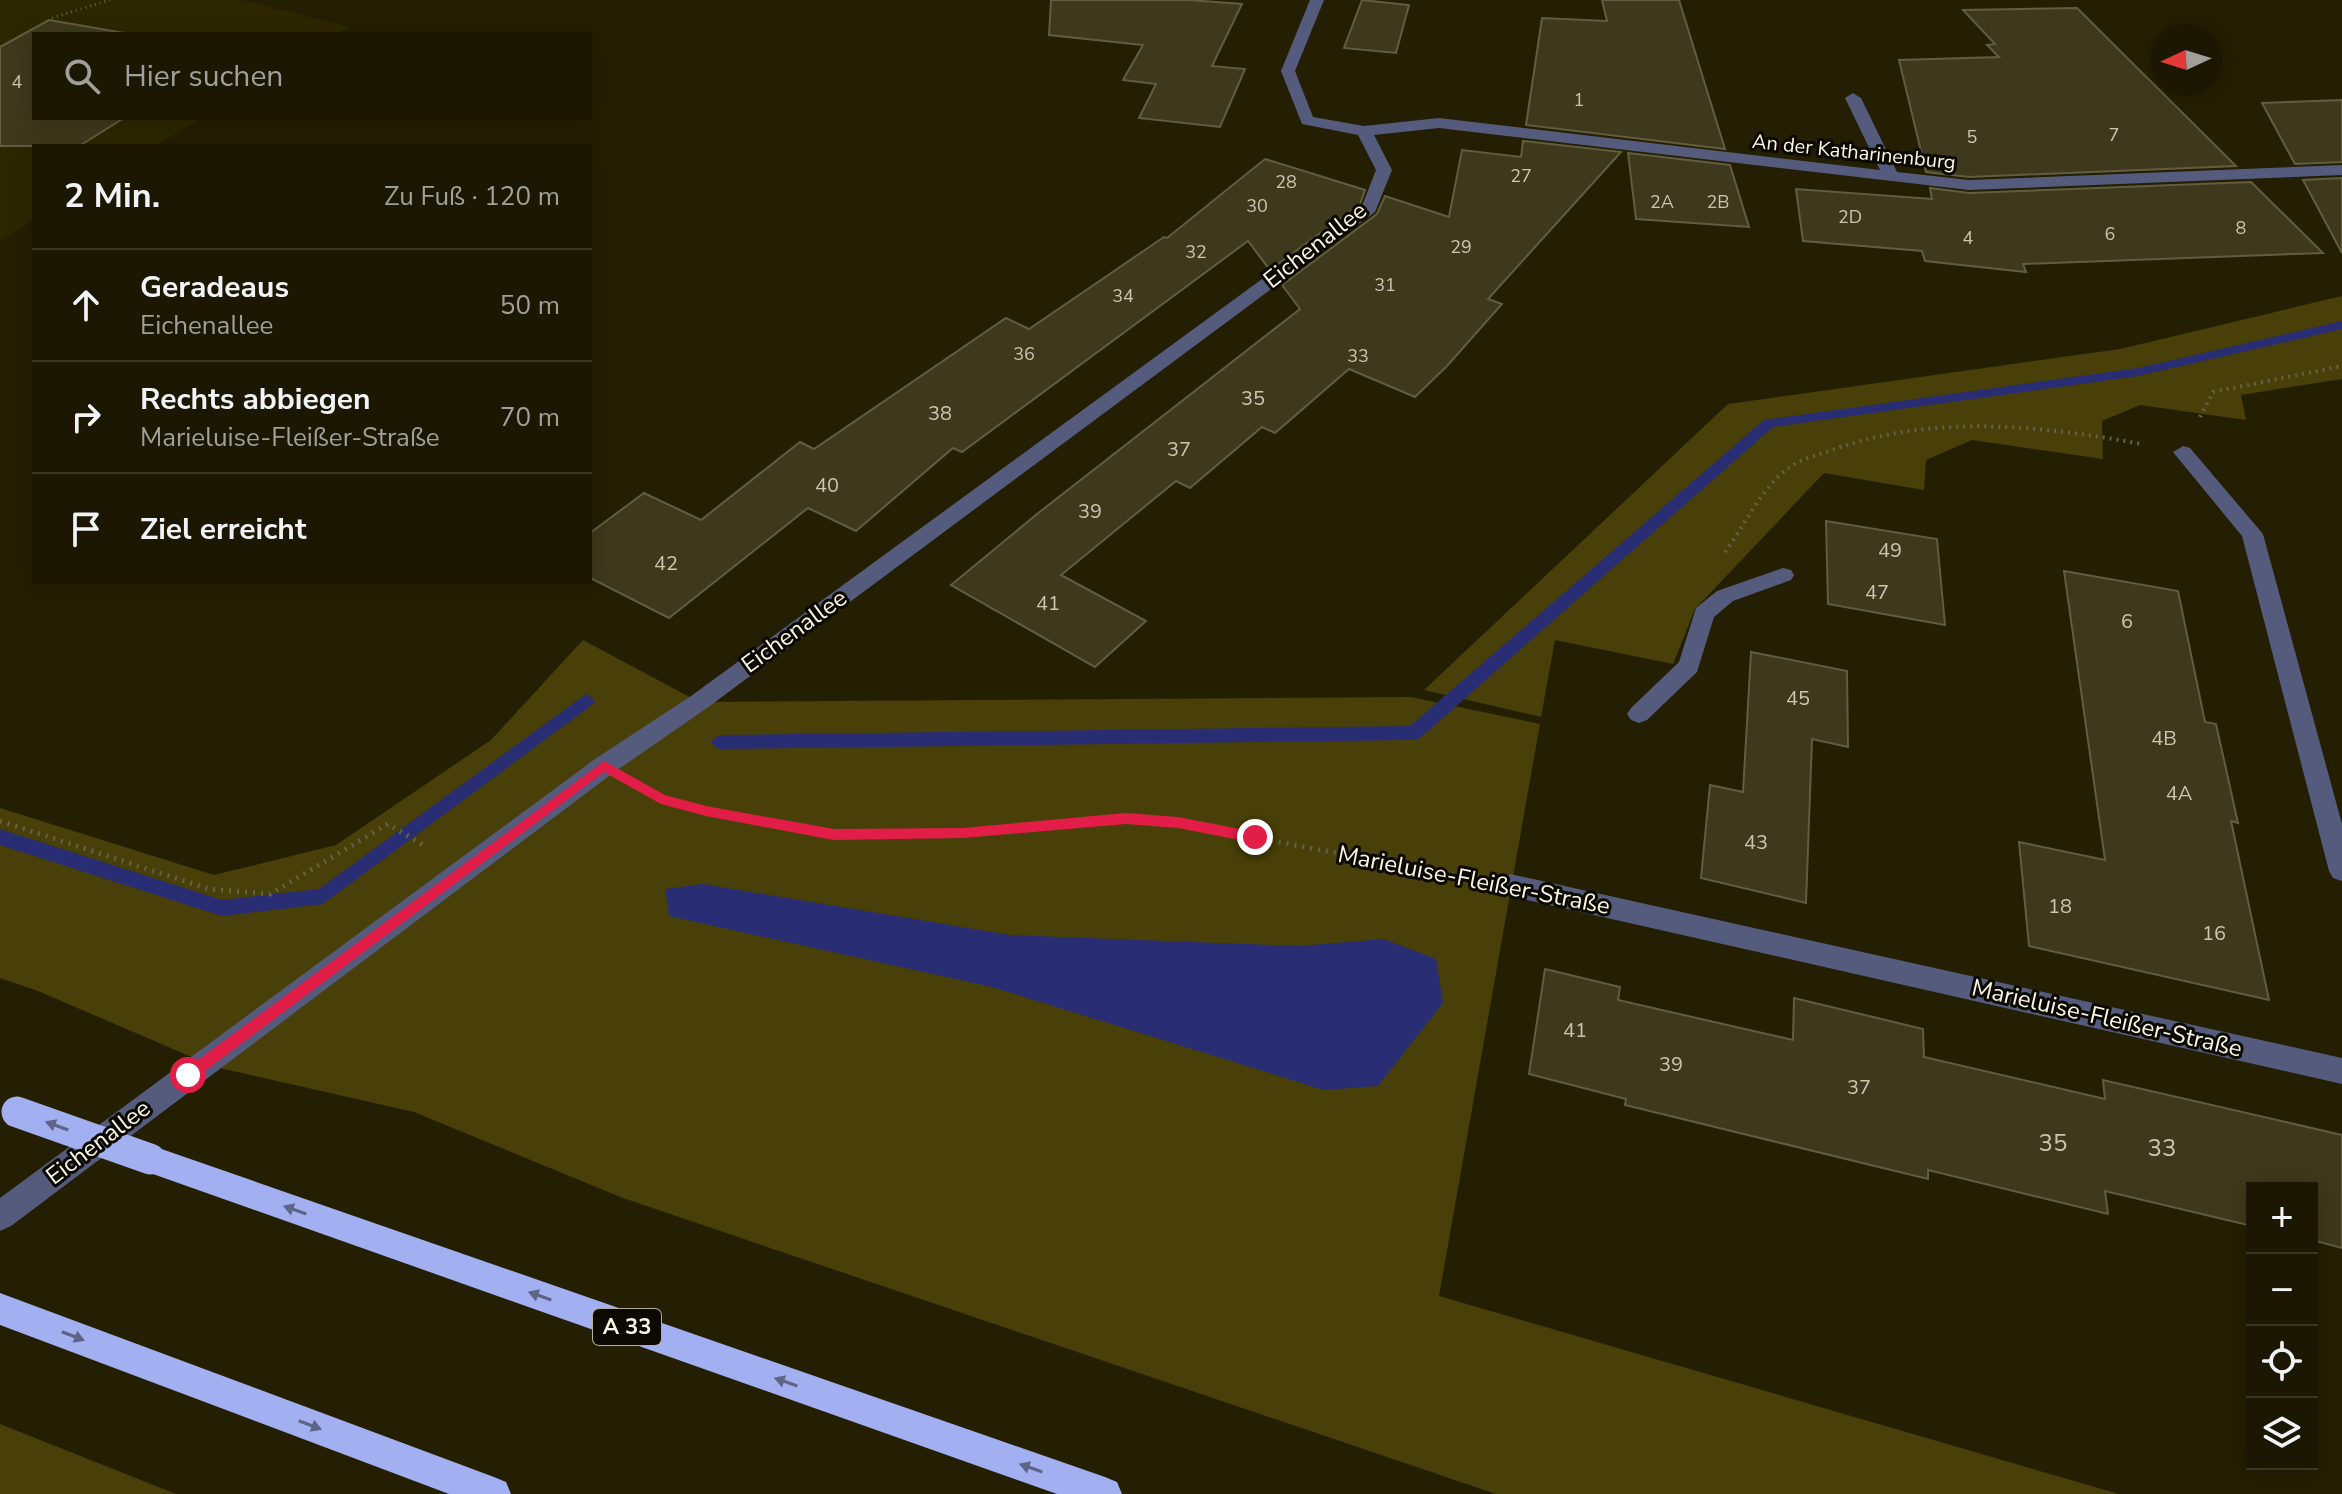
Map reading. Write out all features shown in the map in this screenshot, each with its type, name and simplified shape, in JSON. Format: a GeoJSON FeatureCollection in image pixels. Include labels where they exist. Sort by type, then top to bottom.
{"type":"FeatureCollection","features":[{"type":"Feature","properties":{"kind":"highway","name":"A 33"},"geometry":{"type":"LineString","coordinates":[[8,1108],[1105,1494]]}},
{"type":"Feature","properties":{"kind":"highway"},"geometry":{"type":"LineString","coordinates":[[0,1309],[494,1494]]}},
{"type":"Feature","properties":{"kind":"street"},"geometry":{"type":"LineString","coordinates":[[1317,0],[1288,71],[1307,121],[1364,131]]}},
{"type":"Feature","properties":{"kind":"street"},"geometry":{"type":"LineString","coordinates":[[1853,98],[1892,178]]}},
{"type":"Feature","properties":{"kind":"street","name":"An der Katharinenburg"},"geometry":{"type":"LineString","coordinates":[[1364,131],[1439,123],[1969,185],[2342,170]]}},
{"type":"Feature","properties":{"kind":"street","name":"Eichenallee"},"geometry":{"type":"LineString","coordinates":[[0,1216],[604,766],[699,702],[1369,208],[1384,170],[1364,131]]}},
{"type":"Feature","properties":{"kind":"street"},"geometry":{"type":"LineString","coordinates":[[2183,452],[2252,534],[2342,871]]}},
{"type":"Feature","properties":{"kind":"street"},"geometry":{"type":"LineString","coordinates":[[1639,714],[1689,666],[1704,613],[1725,596],[1783,575]]}},
{"type":"Feature","properties":{"kind":"street","name":"Marieluise-Fleißer-Straße"},"geometry":{"type":"LineString","coordinates":[[1510,885],[2342,1071]]}},
{"type":"Feature","properties":{"kind":"path"},"geometry":{"type":"LineString","coordinates":[[52,18],[110,0]]}},
{"type":"Feature","properties":{"kind":"path"},"geometry":{"type":"LineString","coordinates":[[1724,553],[1786,469],[1845,443],[1919,429],[2003,426],[2100,435],[2183,452],[2213,392],[2342,366]]}},
{"type":"Feature","properties":{"kind":"path","name":"Marieluise-Fleißer-Straße"},"geometry":{"type":"LineString","coordinates":[[604,766],[661,799],[718,814],[834,834],[962,833],[1126,819],[1178,823],[1510,885]]}},
{"type":"Feature","properties":{"kind":"path"},"geometry":{"type":"LineString","coordinates":[[0,821],[209,889],[270,894],[388,824],[425,846]]}},
{"type":"Feature","properties":{"kind":"shaded area"},"geometry":{"type":"Polygon","coordinates":[[[0,0],[241,0],[350,27],[341,32],[32,32],[32,120],[198,120],[159,144],[32,144],[32,221],[0,241],[0,0]]]}},
{"type":"Feature","properties":{"kind":"shaded area"},"geometry":{"type":"Polygon","coordinates":[[[2342,296],[2342,379],[2241,395],[2246,420],[2140,405],[2102,421],[2103,459],[1972,440],[1926,460],[1924,490],[1824,473],[1695,609],[1673,664],[1555,640],[1541,717],[1424,690],[1728,404],[2120,349],[2342,296]]]}},
{"type":"Feature","properties":{"kind":"shaded area"},"geometry":{"type":"Polygon","coordinates":[[[583,640],[699,702],[1411,697],[1540,724],[1439,1296],[2119,1494],[1496,1494],[623,1198],[414,1112],[215,1067],[38,991],[0,978],[0,808],[214,875],[336,845],[491,740],[583,640]]]}},
{"type":"Feature","properties":{"kind":"shaded area"},"geometry":{"type":"Polygon","coordinates":[[[703,884],[1010,935],[1299,946],[1384,939],[1436,959],[1443,1003],[1378,1086],[1324,1090],[992,987],[669,916],[665,889],[703,884]]]}},
{"type":"Feature","properties":{"kind":"shaded area"},"geometry":{"type":"Polygon","coordinates":[[[0,1424],[176,1494],[0,1494],[0,1424]]]}},
{"type":"Feature","properties":{"kind":"building"},"geometry":{"type":"Polygon","coordinates":[[[1051,0],[1189,0],[1242,4],[1212,66],[1245,69],[1220,127],[1139,118],[1156,84],[1123,80],[1143,45],[1049,35],[1051,0]]]}},
{"type":"Feature","properties":{"kind":"building"},"geometry":{"type":"Polygon","coordinates":[[[1362,0],[1409,5],[1396,53],[1344,48],[1362,0]]]}},
{"type":"Feature","properties":{"kind":"building"},"geometry":{"type":"Polygon","coordinates":[[[1602,0],[1679,0],[1725,149],[1526,125],[1542,18],[1607,21],[1602,0]]]}},
{"type":"Feature","properties":{"kind":"building"},"geometry":{"type":"Polygon","coordinates":[[[2077,8],[2150,81],[2150,96],[2166,96],[2236,166],[1969,177],[1926,172],[1899,60],[1999,57],[1987,45],[1995,44],[1963,10],[2077,8]]]}},
{"type":"Feature","properties":{"kind":"building"},"geometry":{"type":"Polygon","coordinates":[[[49,20],[118,32],[32,32],[32,120],[121,120],[82,144],[0,146],[0,47],[49,20]]]}},
{"type":"Feature","properties":{"kind":"building"},"geometry":{"type":"Polygon","coordinates":[[[2342,100],[2342,162],[2295,164],[2262,103],[2342,100]]]}},
{"type":"Feature","properties":{"kind":"building"},"geometry":{"type":"Polygon","coordinates":[[[1523,141],[1621,152],[1488,299],[1502,304],[1415,397],[1349,369],[1275,433],[1262,427],[1190,488],[1176,481],[1061,575],[1146,621],[1095,667],[951,585],[1300,309],[1282,285],[1377,214],[1385,196],[1449,217],[1462,150],[1521,157],[1523,141]]]}},
{"type":"Feature","properties":{"kind":"building"},"geometry":{"type":"Polygon","coordinates":[[[1628,153],[1730,165],[1749,227],[1636,219],[1628,153]]]}},
{"type":"Feature","properties":{"kind":"building"},"geometry":{"type":"Polygon","coordinates":[[[1265,159],[1365,190],[1360,204],[1270,270],[1248,241],[962,452],[953,448],[856,531],[808,508],[669,618],[592,579],[592,532],[644,493],[701,520],[800,442],[814,449],[1006,318],[1029,329],[1164,237],[1167,238],[1265,159]]]}},
{"type":"Feature","properties":{"kind":"building"},"geometry":{"type":"Polygon","coordinates":[[[2342,178],[2342,253],[2303,180],[2342,178]]]}},
{"type":"Feature","properties":{"kind":"building"},"geometry":{"type":"Polygon","coordinates":[[[2251,182],[2323,253],[2023,264],[2026,272],[1925,261],[1922,251],[1803,241],[1796,189],[1932,199],[1930,188],[1969,193],[2251,182]]]}},
{"type":"Feature","properties":{"kind":"building"},"geometry":{"type":"Polygon","coordinates":[[[1826,521],[1937,539],[1945,625],[1828,604],[1826,521]]]}},
{"type":"Feature","properties":{"kind":"building"},"geometry":{"type":"Polygon","coordinates":[[[2064,571],[2178,591],[2205,722],[2216,724],[2238,823],[2231,821],[2269,1000],[2029,946],[2019,842],[2105,860],[2064,571]]]}},
{"type":"Feature","properties":{"kind":"building"},"geometry":{"type":"Polygon","coordinates":[[[1751,652],[1847,671],[1848,747],[1812,739],[1806,903],[1701,878],[1710,785],[1743,792],[1751,652]]]}},
{"type":"Feature","properties":{"kind":"building"},"geometry":{"type":"Polygon","coordinates":[[[1545,969],[1620,987],[1618,1000],[1793,1040],[1794,998],[1923,1029],[1924,1057],[2105,1099],[2103,1080],[2342,1135],[2342,1248],[2318,1242],[2318,1182],[2246,1182],[2246,1225],[2105,1191],[2108,1214],[1928,1170],[1928,1179],[1625,1105],[1626,1099],[1529,1074],[1545,969]]]}},
{"type":"Feature","properties":{"kind":"waterway"},"geometry":{"type":"LineString","coordinates":[[719,742],[1414,733],[1769,423],[2138,372],[2342,325]]}},
{"type":"Feature","properties":{"kind":"waterway"},"geometry":{"type":"LineString","coordinates":[[0,837],[222,908],[323,896],[586,700]]}},
{"type":"Feature","properties":{"kind":"route"},"geometry":{"type":"LineString","coordinates":[[188,1075],[604,766],[661,799],[754,821],[834,834],[962,833],[1126,819],[1178,823],[1255,837]]}}]}
